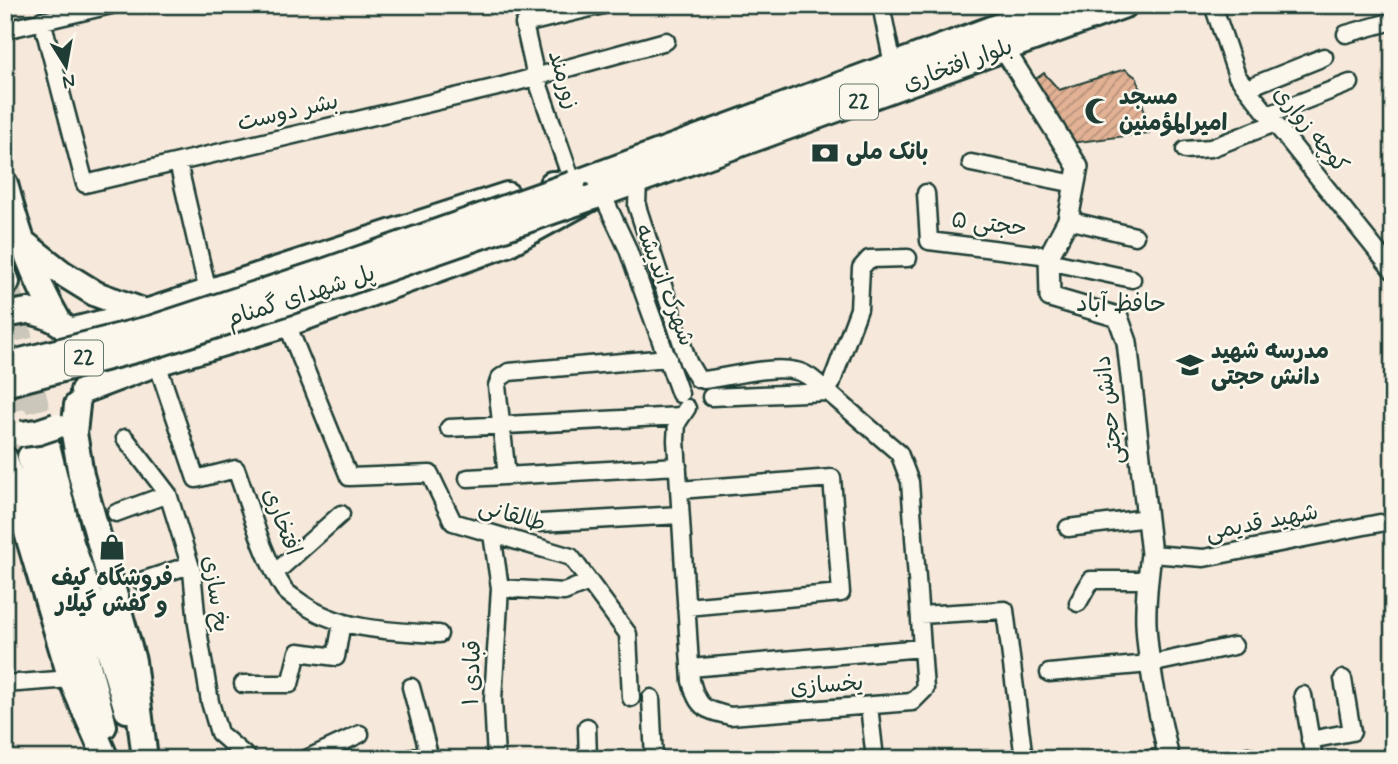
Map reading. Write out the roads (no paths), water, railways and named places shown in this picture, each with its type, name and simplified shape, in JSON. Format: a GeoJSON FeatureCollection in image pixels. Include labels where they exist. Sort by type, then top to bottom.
{"type":"FeatureCollection","features":[{"type":"Feature","properties":{"kind":"highway","name":"بلوار افتخاری"},"geometry":{"type":"LineString","coordinates":[[589,192],[1015,13],[1056,5]]}},
{"type":"Feature","properties":{"kind":"highway","name":"بلوار افتخاری"},"geometry":{"type":"LineString","coordinates":[[589,192],[638,181],[1125,5]]}},
{"type":"Feature","properties":{"kind":"highway","name":"22"},"geometry":{"type":"LineString","coordinates":[[5,184],[20,240],[39,288],[79,344],[85,359],[86,375],[80,398]]}},
{"type":"Feature","properties":{"kind":"highway","name":"22"},"geometry":{"type":"LineString","coordinates":[[16,313],[43,314],[64,326],[146,312],[537,186],[589,192]]}},
{"type":"Feature","properties":{"kind":"highway","name":"22"},"geometry":{"type":"LineString","coordinates":[[14,432],[38,432],[56,426],[80,398],[158,363],[287,324],[507,244],[589,192]]}},
{"type":"Feature","properties":{"kind":"highway","name":"پل شهدای گمنام"},"geometry":{"type":"LineString","coordinates":[[5,365],[153,328],[326,271],[589,192]]}},
{"type":"Feature","properties":{"kind":"highway","name":"پل شهدای گمنام"},"geometry":{"type":"LineString","coordinates":[[5,384],[158,344],[331,288],[589,192]]}},
{"type":"Feature","properties":{"kind":"highway"},"geometry":{"type":"LineString","coordinates":[[20,240],[62,273],[96,294],[146,312],[134,327],[135,346],[140,355],[158,363]]}},
{"type":"Feature","properties":{"kind":"highway"},"geometry":{"type":"LineString","coordinates":[[254,277],[244,288],[241,310],[251,326],[263,332]]}},
{"type":"Feature","properties":{"kind":"highway"},"geometry":{"type":"LineString","coordinates":[[80,398],[74,433],[81,475],[133,661],[143,759]]}},
{"type":"Feature","properties":{"kind":"highway"},"geometry":{"type":"LineString","coordinates":[[112,759],[87,653],[53,549],[39,453],[112,659],[143,759]]}},
{"type":"Feature","properties":{"kind":"highway"},"geometry":{"type":"LineString","coordinates":[[5,459],[71,680],[106,759]]}},
{"type":"Feature","properties":{"kind":"street"},"geometry":{"type":"LineString","coordinates":[[5,30],[111,5]]}},
{"type":"Feature","properties":{"kind":"street","name":"زورمند"},"geometry":{"type":"LineString","coordinates":[[589,192],[536,77],[524,24],[566,10],[603,5]]}},
{"type":"Feature","properties":{"kind":"street"},"geometry":{"type":"LineString","coordinates":[[881,5],[893,65]]}},
{"type":"Feature","properties":{"kind":"street","name":"کوچه زواری"},"geometry":{"type":"LineString","coordinates":[[1213,5],[1237,76],[1393,271]]}},
{"type":"Feature","properties":{"kind":"street","name":"بشر دوست"},"geometry":{"type":"LineString","coordinates":[[42,20],[85,184],[536,77],[666,41]]}},
{"type":"Feature","properties":{"kind":"street"},"geometry":{"type":"LineString","coordinates":[[1346,34],[1393,21]]}},
{"type":"Feature","properties":{"kind":"street"},"geometry":{"type":"LineString","coordinates":[[1004,49],[1078,166],[1068,220],[1048,258],[1132,279]]}},
{"type":"Feature","properties":{"kind":"street"},"geometry":{"type":"LineString","coordinates":[[1247,89],[1324,57]]}},
{"type":"Feature","properties":{"kind":"street"},"geometry":{"type":"LineString","coordinates":[[1185,150],[1211,148],[1350,83]]}},
{"type":"Feature","properties":{"kind":"street"},"geometry":{"type":"LineString","coordinates":[[178,163],[208,292]]}},
{"type":"Feature","properties":{"kind":"street"},"geometry":{"type":"LineString","coordinates":[[971,163],[1075,184]]}},
{"type":"Feature","properties":{"kind":"street","name":"شهرک اندیشه"},"geometry":{"type":"LineString","coordinates":[[638,181],[636,206],[688,362],[700,380]]}},
{"type":"Feature","properties":{"kind":"street","name":"شهرک اندیشه"},"geometry":{"type":"LineString","coordinates":[[589,192],[627,247],[668,358],[682,406]]}},
{"type":"Feature","properties":{"kind":"street","name":"حجتی ۵"},"geometry":{"type":"LineString","coordinates":[[926,193],[929,241],[1048,258]]}},
{"type":"Feature","properties":{"kind":"street"},"geometry":{"type":"LineString","coordinates":[[1068,220],[1135,236]]}},
{"type":"Feature","properties":{"kind":"street"},"geometry":{"type":"LineString","coordinates":[[449,428],[682,406],[702,408],[711,397],[828,392],[848,345],[859,309],[860,268],[869,259],[908,258]]}},
{"type":"Feature","properties":{"kind":"street","name":"دانش حجتی"},"geometry":{"type":"LineString","coordinates":[[1048,258],[1050,297],[1118,317],[1127,342],[1151,554],[1147,580],[1146,624],[1163,758]]}},
{"type":"Feature","properties":{"kind":"street"},"geometry":{"type":"LineString","coordinates":[[650,309],[668,302]]}},
{"type":"Feature","properties":{"kind":"street","name":"طالقانی"},"geometry":{"type":"LineString","coordinates":[[287,324],[349,477],[430,474],[453,522],[571,557],[628,634],[631,698]]}},
{"type":"Feature","properties":{"kind":"street"},"geometry":{"type":"LineString","coordinates":[[508,476],[497,386],[500,378],[509,372],[668,358]]}},
{"type":"Feature","properties":{"kind":"street","name":"افتخاری"},"geometry":{"type":"LineString","coordinates":[[158,363],[196,479],[236,469],[263,544],[285,591],[316,614],[342,622],[378,630],[439,634]]}},
{"type":"Feature","properties":{"kind":"street","name":"یخسازی"},"geometry":{"type":"LineString","coordinates":[[682,406],[677,423],[680,514],[690,668],[696,701],[707,710],[730,716],[912,702],[925,689],[910,482],[899,453],[813,379],[797,371],[776,369],[700,380]]}},
{"type":"Feature","properties":{"kind":"street"},"geometry":{"type":"LineString","coordinates":[[682,406],[684,384],[700,380],[709,387],[711,397]]}},
{"type":"Feature","properties":{"kind":"street","name":"یخ سازی"},"geometry":{"type":"LineString","coordinates":[[125,438],[168,494],[190,565],[210,702],[219,733],[249,759]]}},
{"type":"Feature","properties":{"kind":"street"},"geometry":{"type":"LineString","coordinates":[[468,478],[678,466]]}},
{"type":"Feature","properties":{"kind":"street"},"geometry":{"type":"LineString","coordinates":[[679,490],[832,478],[841,593],[686,607]]}},
{"type":"Feature","properties":{"kind":"street"},"geometry":{"type":"LineString","coordinates":[[116,513],[168,494]]}},
{"type":"Feature","properties":{"kind":"street"},"geometry":{"type":"LineString","coordinates":[[276,572],[341,514]]}},
{"type":"Feature","properties":{"kind":"street"},"geometry":{"type":"LineString","coordinates":[[540,523],[680,514]]}},
{"type":"Feature","properties":{"kind":"street"},"geometry":{"type":"LineString","coordinates":[[1068,528],[1147,519]]}},
{"type":"Feature","properties":{"kind":"street","name":"شهید قدیمی"},"geometry":{"type":"LineString","coordinates":[[1151,554],[1204,558],[1380,523]]}},
{"type":"Feature","properties":{"kind":"street","name":"قبادی ۱"},"geometry":{"type":"LineString","coordinates":[[492,534],[500,588],[493,699],[496,759]]}},
{"type":"Feature","properties":{"kind":"street"},"geometry":{"type":"LineString","coordinates":[[141,581],[190,565]]}},
{"type":"Feature","properties":{"kind":"street"},"geometry":{"type":"LineString","coordinates":[[1078,603],[1091,580],[1147,580]]}},
{"type":"Feature","properties":{"kind":"street"},"geometry":{"type":"LineString","coordinates":[[500,588],[564,592],[589,582]]}},
{"type":"Feature","properties":{"kind":"street"},"geometry":{"type":"LineString","coordinates":[[920,615],[1005,610],[1024,759]]}},
{"type":"Feature","properties":{"kind":"street"},"geometry":{"type":"LineString","coordinates":[[243,684],[290,684],[298,652],[336,657],[342,622]]}},
{"type":"Feature","properties":{"kind":"street"},"geometry":{"type":"LineString","coordinates":[[1049,673],[1150,664],[1234,646]]}},
{"type":"Feature","properties":{"kind":"street"},"geometry":{"type":"LineString","coordinates":[[690,668],[922,648]]}},
{"type":"Feature","properties":{"kind":"street"},"geometry":{"type":"LineString","coordinates":[[1310,740],[1352,732],[1343,679]]}},
{"type":"Feature","properties":{"kind":"street"},"geometry":{"type":"LineString","coordinates":[[5,684],[71,680]]}},
{"type":"Feature","properties":{"kind":"street"},"geometry":{"type":"LineString","coordinates":[[410,759],[428,751],[411,687]]}},
{"type":"Feature","properties":{"kind":"street"},"geometry":{"type":"LineString","coordinates":[[1303,695],[1314,759]]}},
{"type":"Feature","properties":{"kind":"street"},"geometry":{"type":"LineString","coordinates":[[650,698],[654,759]]}},
{"type":"Feature","properties":{"kind":"street"},"geometry":{"type":"LineString","coordinates":[[869,706],[875,759]]}},
{"type":"Feature","properties":{"kind":"street"},"geometry":{"type":"LineString","coordinates":[[587,727],[588,759]]}},
{"type":"Feature","properties":{"kind":"street"},"geometry":{"type":"LineString","coordinates":[[306,759],[360,734]]}},
{"type":"Feature","properties":{"kind":"tunnel"},"geometry":{"type":"LineString","coordinates":[[7,282],[47,448]]}},
{"type":"Feature","properties":{"kind":"tunnel"},"geometry":{"type":"LineString","coordinates":[[5,352],[29,453]]}},
{"type":"Feature","properties":{"kind":"place","name":"مسجد امیرالمؤمنین"},"geometry":{"type":"Point","coordinates":[1098,111]}},
{"type":"Feature","properties":{"kind":"place","name":"بانک ملی"},"geometry":{"type":"Point","coordinates":[825,153]}},
{"type":"Feature","properties":{"kind":"place","name":"مدرسه شهید دانش حجتی"},"geometry":{"type":"Point","coordinates":[1190,365]}},
{"type":"Feature","properties":{"kind":"place","name":"فروشگاه کیف و کفش گیلار"},"geometry":{"type":"Point","coordinates":[112,547]}},
{"type":"Feature","properties":{"kind":"district","name":"حافظ آباد"},"geometry":{"type":"Point","coordinates":[1121,304]}}]}
